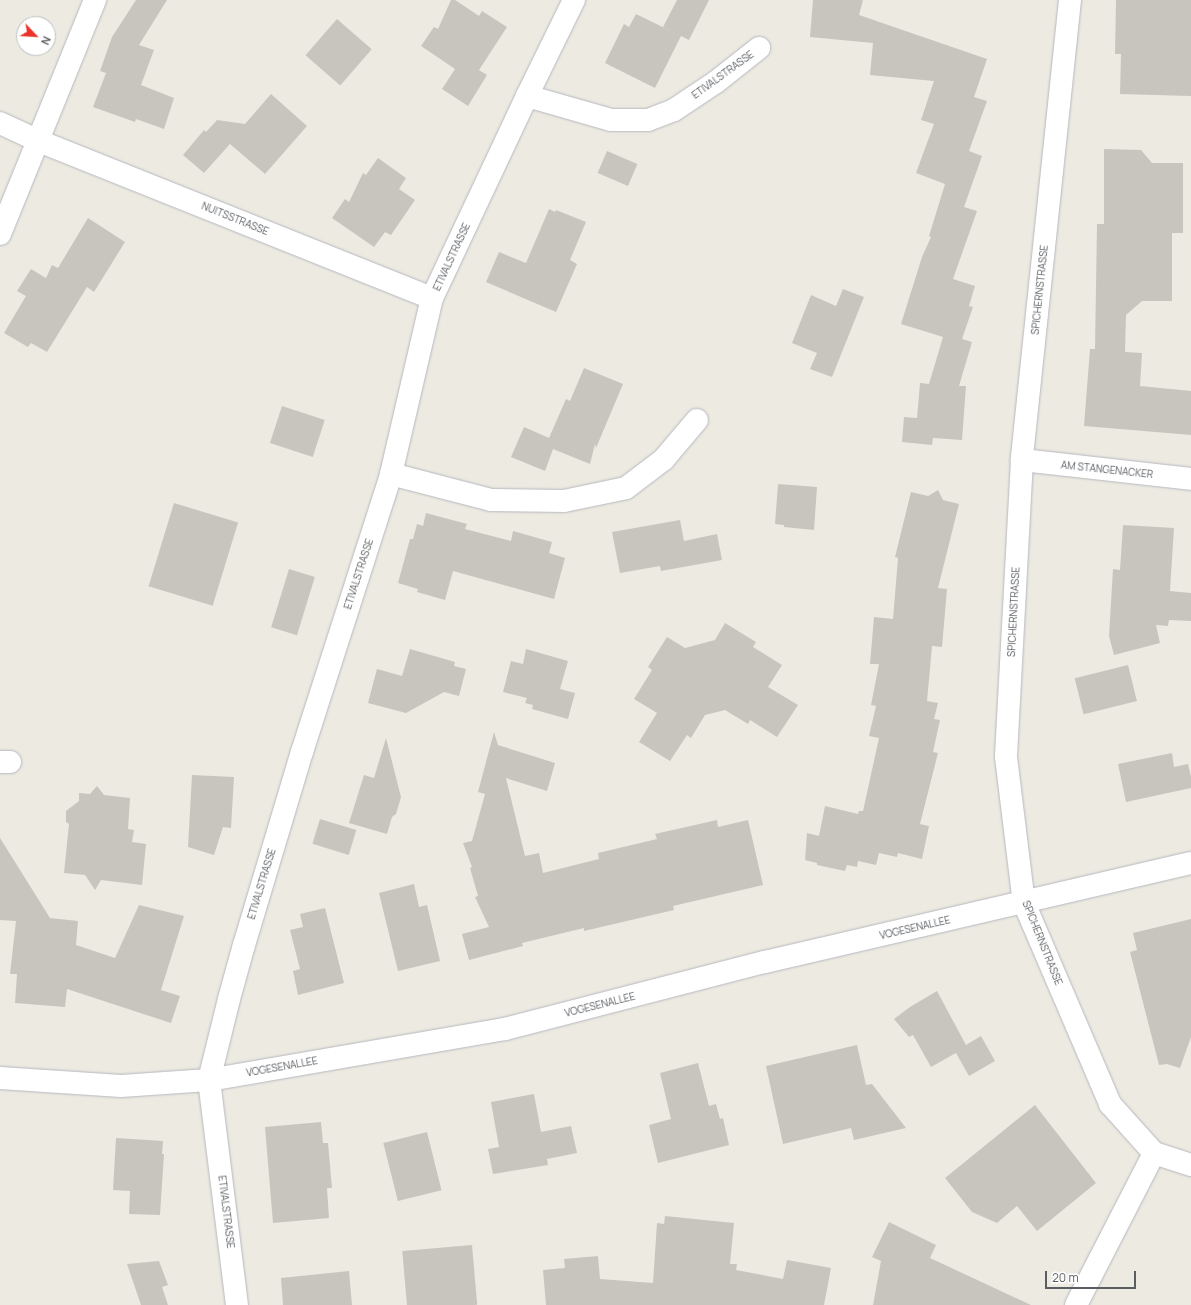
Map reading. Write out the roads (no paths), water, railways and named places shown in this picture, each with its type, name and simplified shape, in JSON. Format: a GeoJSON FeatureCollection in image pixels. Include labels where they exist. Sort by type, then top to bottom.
{"type":"FeatureCollection","features":[{"type":"Feature","properties":{"kind":"street"},"geometry":{"type":"LineString","coordinates":[[0,234],[95,0]]}},
{"type":"Feature","properties":{"kind":"street","name":"ETIVALSTRASSE"},"geometry":{"type":"LineString","coordinates":[[237,1305],[209,1080],[244,945],[309,730],[391,474],[432,298],[574,0]]}},
{"type":"Feature","properties":{"kind":"street","name":"SPICHERNSTRASSE"},"geometry":{"type":"LineString","coordinates":[[1070,0],[1022,460],[1006,757],[1024,903],[1110,1104],[1154,1153]]}},
{"type":"Feature","properties":{"kind":"street","name":"ETIVALSTRASSE"},"geometry":{"type":"LineString","coordinates":[[527,96],[612,120],[648,120],[674,110],[716,82],[759,48]]}},
{"type":"Feature","properties":{"kind":"street","name":"NUITSSTRASSE"},"geometry":{"type":"LineString","coordinates":[[0,123],[38,141],[432,298]]}},
{"type":"Feature","properties":{"kind":"street"},"geometry":{"type":"LineString","coordinates":[[391,474],[491,500],[564,501],[626,488],[664,459],[697,420]]}},
{"type":"Feature","properties":{"kind":"street","name":"AM STANGENACKER"},"geometry":{"type":"LineString","coordinates":[[1022,460],[1191,479]]}},
{"type":"Feature","properties":{"kind":"street","name":"VOGESENALLEE"},"geometry":{"type":"LineString","coordinates":[[0,1078],[121,1086],[209,1080],[505,1029],[766,962],[1191,863]]}},
{"type":"Feature","properties":{"kind":"street"},"geometry":{"type":"LineString","coordinates":[[1076,1305],[1154,1153],[1191,1165]]}}]}
